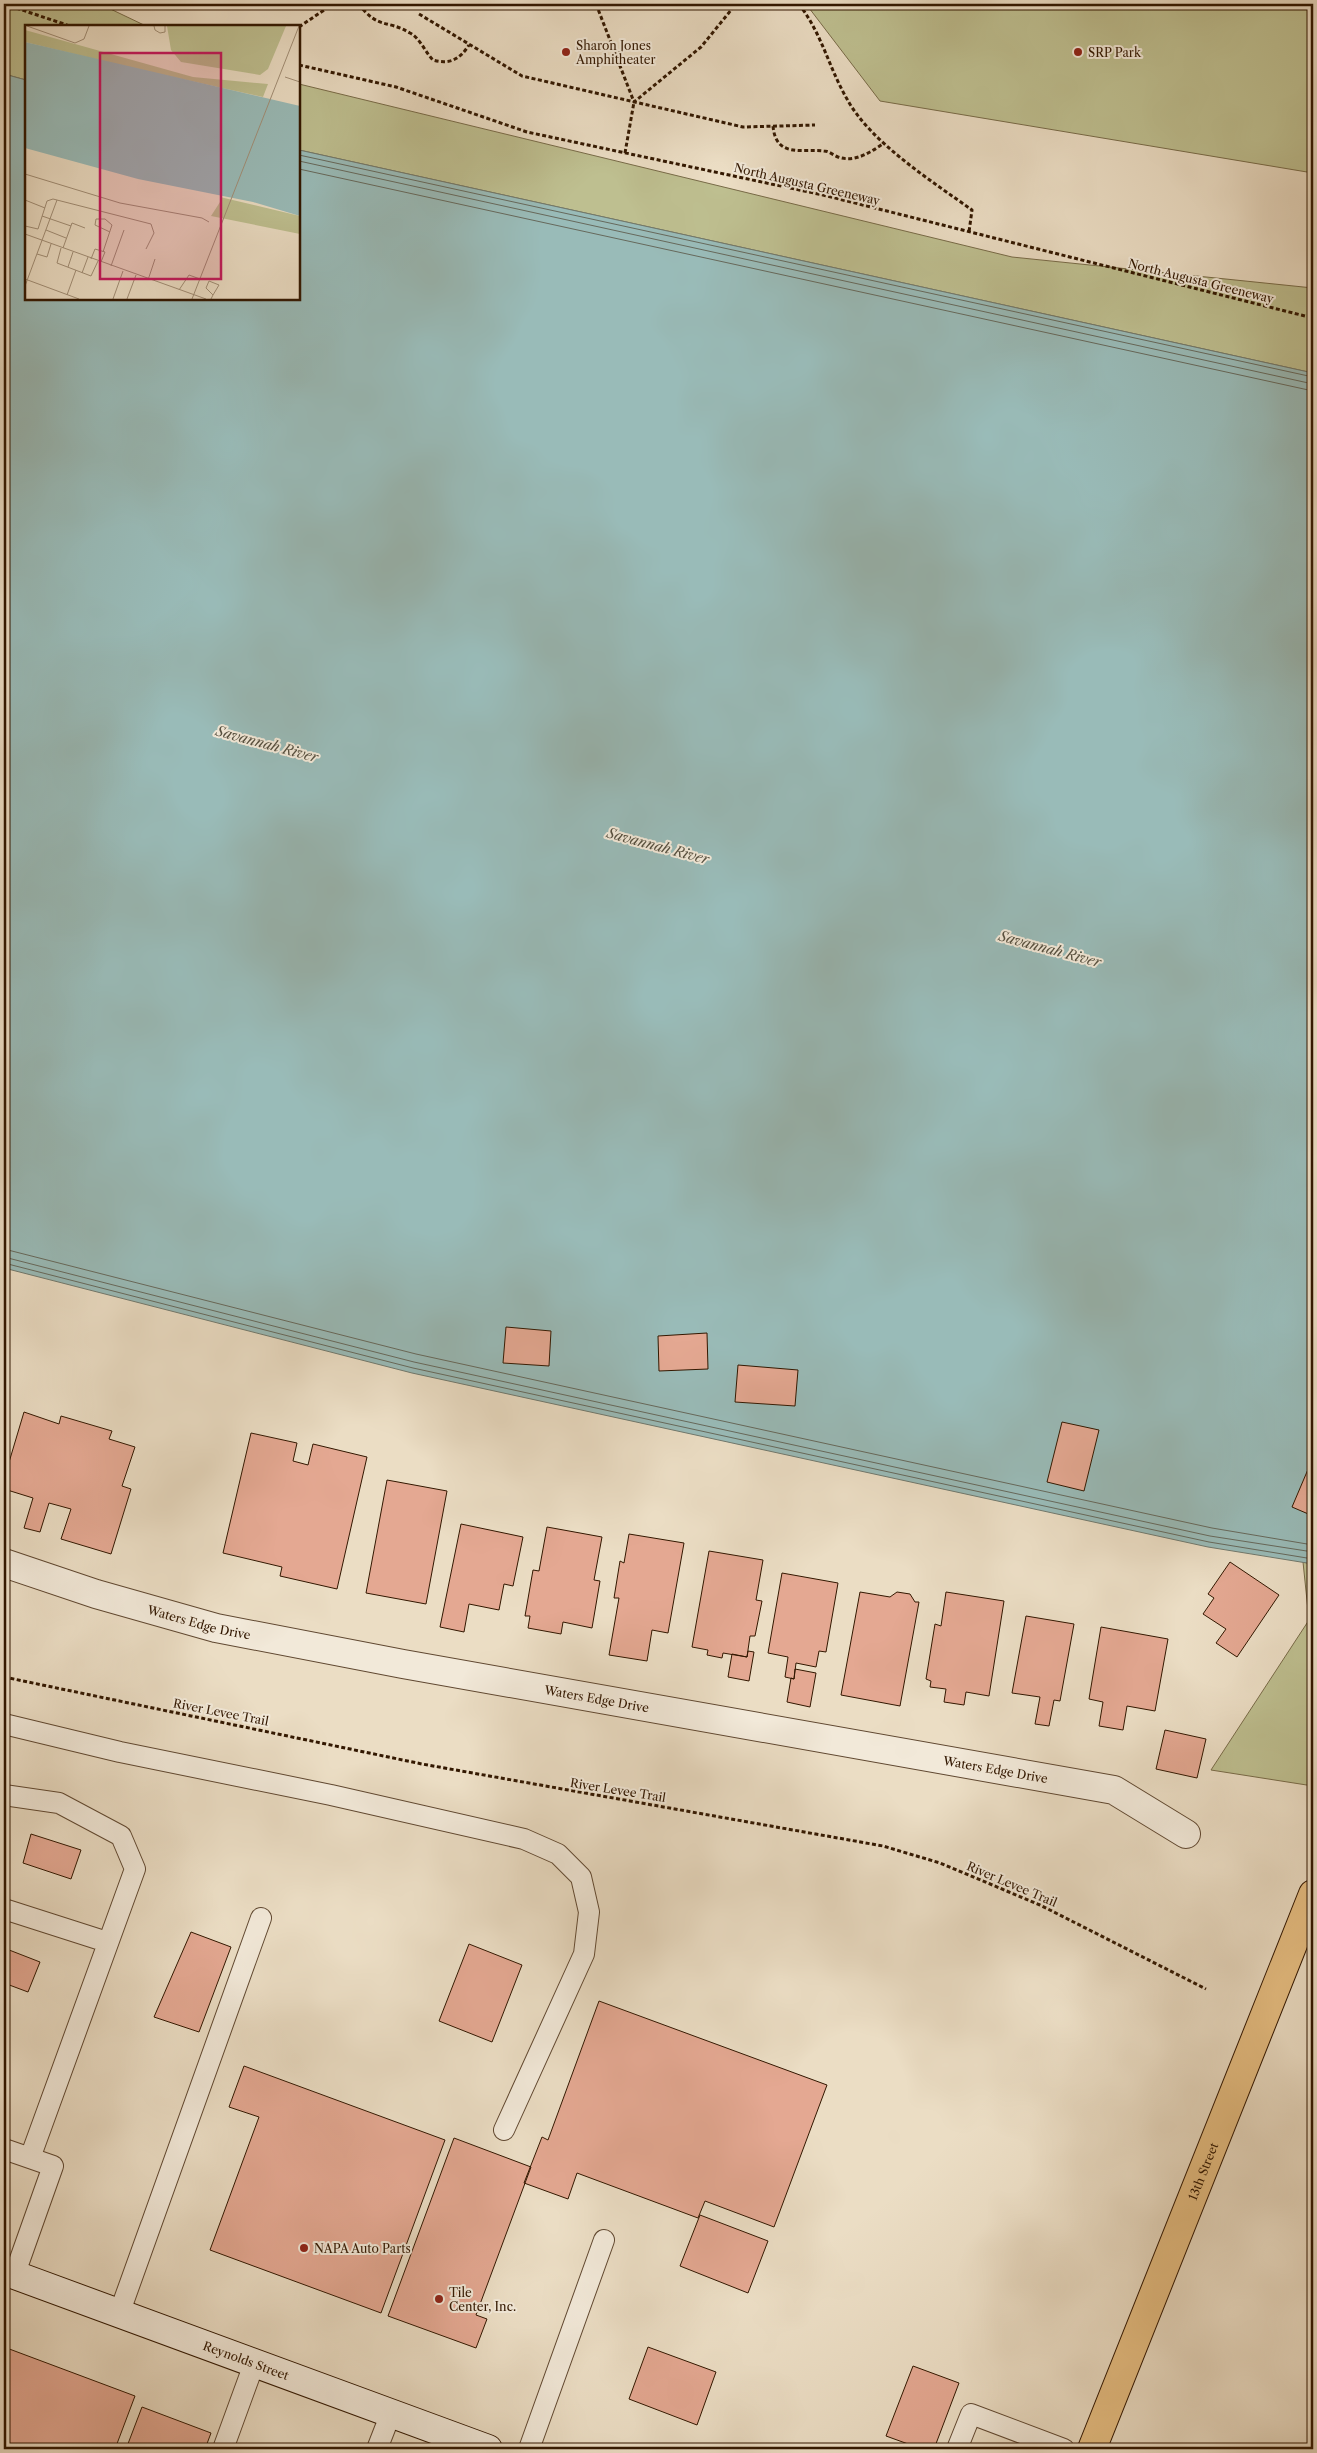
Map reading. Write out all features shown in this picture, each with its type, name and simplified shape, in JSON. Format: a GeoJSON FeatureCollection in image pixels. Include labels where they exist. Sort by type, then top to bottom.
{"type":"FeatureCollection","features":[{"type":"Feature","properties":{"kind":"main road","name":"13th Street"},"geometry":{"type":"LineString","coordinates":[[1092,2449],[1313,1894]]}},
{"type":"Feature","properties":{"kind":"street","name":"Waters Edge Drive"},"geometry":{"type":"LineString","coordinates":[[4,1563],[96,1594],[216,1628],[403,1664],[1114,1790],[1186,1834]]}},
{"type":"Feature","properties":{"kind":"street","name":"Reynolds Street"},"geometry":{"type":"LineString","coordinates":[[9,2274],[488,2449]]}},
{"type":"Feature","properties":{"kind":"lane"},"geometry":{"type":"LineString","coordinates":[[4,1724],[120,1752],[331,1794],[495,1832],[524,1839],[558,1854],[580,1877],[587,1903],[589,1912],[584,1954],[504,2130]]}},
{"type":"Feature","properties":{"kind":"lane"},"geometry":{"type":"LineString","coordinates":[[4,1795],[59,1803],[121,1836],[135,1869],[30,2158]]}},
{"type":"Feature","properties":{"kind":"lane"},"geometry":{"type":"LineString","coordinates":[[4,1909],[107,1942]]}},
{"type":"Feature","properties":{"kind":"lane"},"geometry":{"type":"LineString","coordinates":[[119,2314],[261,1918]]}},
{"type":"Feature","properties":{"kind":"lane"},"geometry":{"type":"LineString","coordinates":[[4,2149],[53,2166],[9,2274]]}},
{"type":"Feature","properties":{"kind":"lane"},"geometry":{"type":"LineString","coordinates":[[529,2449],[604,2240]]}},
{"type":"Feature","properties":{"kind":"lane"},"geometry":{"type":"LineString","coordinates":[[223,2449],[254,2364]]}},
{"type":"Feature","properties":{"kind":"lane"},"geometry":{"type":"LineString","coordinates":[[377,2449],[391,2413]]}},
{"type":"Feature","properties":{"kind":"lane"},"geometry":{"type":"LineString","coordinates":[[957,2449],[971,2414],[1064,2449]]}},
{"type":"Feature","properties":{"kind":"path"},"geometry":{"type":"LineString","coordinates":[[4,4],[67,25]]}},
{"type":"Feature","properties":{"kind":"path"},"geometry":{"type":"LineString","coordinates":[[300,26],[333,4]]}},
{"type":"Feature","properties":{"kind":"path"},"geometry":{"type":"LineString","coordinates":[[359,4],[374,21],[415,36],[433,60],[450,62],[456,59],[470,45]]}},
{"type":"Feature","properties":{"kind":"path"},"geometry":{"type":"LineString","coordinates":[[596,4],[634,102],[626,153]]}},
{"type":"Feature","properties":{"kind":"path"},"geometry":{"type":"LineString","coordinates":[[634,102],[701,47],[736,4]]}},
{"type":"Feature","properties":{"kind":"path"},"geometry":{"type":"LineString","coordinates":[[799,4],[823,42],[847,100],[865,125],[884,143],[972,210],[969,232]]}},
{"type":"Feature","properties":{"kind":"path"},"geometry":{"type":"LineString","coordinates":[[419,14],[522,76],[743,127],[815,125]]}},
{"type":"Feature","properties":{"kind":"path","name":"North Augusta Greeneway"},"geometry":{"type":"LineString","coordinates":[[300,65],[396,87],[527,132],[823,195],[1313,318]]}},
{"type":"Feature","properties":{"kind":"path"},"geometry":{"type":"LineString","coordinates":[[773,126],[773,132],[783,147],[798,152],[824,151],[846,159],[860,157],[884,143]]}},
{"type":"Feature","properties":{"kind":"path","name":"River Levee Trail"},"geometry":{"type":"LineString","coordinates":[[4,1677],[422,1764],[882,1846],[940,1863],[1040,1904],[1206,1989]]}},
{"type":"Feature","properties":{"kind":"green space"},"geometry":{"type":"Polygon","coordinates":[[[4,4],[100,4],[144,25],[25,25],[25,80],[4,74],[4,4]]]}},
{"type":"Feature","properties":{"kind":"green space","name":"SRP Park"},"geometry":{"type":"Polygon","coordinates":[[[806,4],[1313,4],[1313,173],[880,101],[806,4]]]}},
{"type":"Feature","properties":{"kind":"green space"},"geometry":{"type":"Polygon","coordinates":[[[300,84],[1012,257],[1313,288],[1313,373],[300,150],[300,84]]]}},
{"type":"Feature","properties":{"kind":"green space"},"geometry":{"type":"Polygon","coordinates":[[[1303,1562],[1313,1564],[1313,1786],[1211,1770],[1309,1620],[1303,1562]]]}},
{"type":"Feature","properties":{"kind":"water","name":"Savannah River"},"geometry":{"type":"Polygon","coordinates":[[[4,74],[25,80],[25,300],[300,300],[300,150],[1313,373],[1313,1564],[1208,1547],[412,1373],[4,1268],[4,74]]]}},
{"type":"Feature","properties":{"kind":"building"},"geometry":{"type":"Polygon","coordinates":[[[506,1327],[551,1331],[549,1366],[503,1363],[506,1327]]]}},
{"type":"Feature","properties":{"kind":"building"},"geometry":{"type":"Polygon","coordinates":[[[707,1333],[708,1369],[659,1371],[658,1336],[707,1333]]]}},
{"type":"Feature","properties":{"kind":"building"},"geometry":{"type":"Polygon","coordinates":[[[738,1365],[798,1370],[795,1406],[735,1402],[738,1365]]]}},
{"type":"Feature","properties":{"kind":"building"},"geometry":{"type":"Polygon","coordinates":[[[24,1412],[59,1424],[61,1416],[112,1431],[109,1439],[135,1447],[122,1486],[131,1489],[111,1554],[61,1539],[71,1509],[49,1503],[40,1532],[24,1528],[33,1498],[4,1489],[4,1479],[24,1412]]]}},
{"type":"Feature","properties":{"kind":"building"},"geometry":{"type":"Polygon","coordinates":[[[1062,1422],[1099,1430],[1084,1491],[1047,1482],[1062,1422]]]}},
{"type":"Feature","properties":{"kind":"building"},"geometry":{"type":"Polygon","coordinates":[[[251,1433],[297,1443],[293,1461],[308,1465],[313,1444],[367,1457],[337,1589],[280,1576],[282,1567],[223,1553],[251,1433]]]}},
{"type":"Feature","properties":{"kind":"building"},"geometry":{"type":"Polygon","coordinates":[[[1309,1467],[1313,1469],[1313,1516],[1292,1507],[1309,1467]]]}},
{"type":"Feature","properties":{"kind":"building"},"geometry":{"type":"Polygon","coordinates":[[[387,1480],[447,1491],[426,1604],[366,1593],[387,1480]]]}},
{"type":"Feature","properties":{"kind":"building"},"geometry":{"type":"Polygon","coordinates":[[[461,1524],[523,1537],[513,1586],[504,1584],[499,1610],[469,1604],[464,1632],[440,1627],[461,1524]]]}},
{"type":"Feature","properties":{"kind":"building"},"geometry":{"type":"Polygon","coordinates":[[[547,1527],[602,1537],[594,1580],[600,1581],[592,1628],[563,1622],[561,1634],[528,1628],[530,1616],[525,1616],[533,1570],[539,1571],[547,1527]]]}},
{"type":"Feature","properties":{"kind":"building"},"geometry":{"type":"Polygon","coordinates":[[[629,1534],[684,1543],[668,1633],[652,1630],[647,1661],[609,1655],[619,1598],[614,1598],[620,1561],[624,1563],[629,1534]]]}},
{"type":"Feature","properties":{"kind":"building"},"geometry":{"type":"Polygon","coordinates":[[[709,1551],[763,1560],[756,1600],[762,1601],[755,1636],[750,1636],[747,1657],[723,1653],[722,1658],[707,1655],[708,1650],[692,1647],[709,1551]]]}},
{"type":"Feature","properties":{"kind":"building"},"geometry":{"type":"Polygon","coordinates":[[[1230,1562],[1279,1595],[1237,1657],[1216,1643],[1226,1629],[1203,1614],[1214,1598],[1208,1594],[1230,1562]]]}},
{"type":"Feature","properties":{"kind":"building"},"geometry":{"type":"Polygon","coordinates":[[[782,1573],[838,1583],[826,1652],[819,1651],[816,1667],[796,1663],[794,1679],[785,1677],[788,1657],[768,1653],[782,1573]]]}},
{"type":"Feature","properties":{"kind":"building"},"geometry":{"type":"Polygon","coordinates":[[[860,1592],[890,1597],[897,1592],[910,1594],[915,1602],[919,1602],[900,1706],[841,1695],[860,1592]]]}},
{"type":"Feature","properties":{"kind":"building"},"geometry":{"type":"Polygon","coordinates":[[[946,1592],[1004,1601],[989,1696],[966,1692],[964,1705],[944,1702],[946,1689],[930,1687],[931,1681],[926,1679],[935,1624],[941,1626],[946,1592]]]}},
{"type":"Feature","properties":{"kind":"building"},"geometry":{"type":"Polygon","coordinates":[[[1026,1616],[1074,1624],[1060,1701],[1054,1700],[1049,1726],[1035,1724],[1040,1697],[1012,1693],[1026,1616]]]}},
{"type":"Feature","properties":{"kind":"building"},"geometry":{"type":"Polygon","coordinates":[[[1101,1627],[1168,1639],[1155,1711],[1127,1706],[1123,1730],[1099,1726],[1103,1702],[1089,1699],[1101,1627]]]}},
{"type":"Feature","properties":{"kind":"building"},"geometry":{"type":"Polygon","coordinates":[[[748,1651],[754,1652],[749,1681],[728,1677],[732,1654],[747,1657],[748,1651]]]}},
{"type":"Feature","properties":{"kind":"building"},"geometry":{"type":"Polygon","coordinates":[[[795,1669],[816,1673],[810,1707],[787,1702],[791,1678],[794,1679],[795,1669]]]}},
{"type":"Feature","properties":{"kind":"building"},"geometry":{"type":"Polygon","coordinates":[[[1165,1730],[1206,1739],[1197,1778],[1156,1769],[1165,1730]]]}},
{"type":"Feature","properties":{"kind":"building"},"geometry":{"type":"Polygon","coordinates":[[[31,1834],[81,1850],[71,1879],[23,1863],[31,1834]]]}},
{"type":"Feature","properties":{"kind":"building"},"geometry":{"type":"Polygon","coordinates":[[[191,1932],[231,1947],[199,2032],[154,2017],[191,1932]]]}},
{"type":"Feature","properties":{"kind":"building"},"geometry":{"type":"Polygon","coordinates":[[[469,1944],[522,1965],[492,2042],[439,2021],[469,1944]]]}},
{"type":"Feature","properties":{"kind":"building"},"geometry":{"type":"Polygon","coordinates":[[[4,1948],[40,1962],[28,1992],[4,1983],[4,1948]]]}},
{"type":"Feature","properties":{"kind":"building"},"geometry":{"type":"Polygon","coordinates":[[[599,2001],[827,2085],[774,2227],[705,2201],[698,2218],[577,2173],[568,2199],[524,2183],[542,2137],[548,2140],[599,2001]]]}},
{"type":"Feature","properties":{"kind":"building"},"geometry":{"type":"Polygon","coordinates":[[[244,2066],[445,2140],[381,2313],[210,2250],[259,2117],[229,2107],[244,2066]]]}},
{"type":"Feature","properties":{"kind":"building"},"geometry":{"type":"Polygon","coordinates":[[[454,2138],[531,2167],[476,2315],[487,2319],[476,2348],[388,2316],[454,2138]]]}},
{"type":"Feature","properties":{"kind":"building"},"geometry":{"type":"Polygon","coordinates":[[[700,2215],[768,2241],[748,2293],[680,2266],[700,2215]]]}},
{"type":"Feature","properties":{"kind":"building"},"geometry":{"type":"Polygon","coordinates":[[[4,2347],[135,2396],[115,2449],[4,2449],[4,2347]]]}},
{"type":"Feature","properties":{"kind":"building"},"geometry":{"type":"Polygon","coordinates":[[[648,2347],[716,2372],[697,2425],[629,2399],[648,2347]]]}},
{"type":"Feature","properties":{"kind":"building"},"geometry":{"type":"Polygon","coordinates":[[[913,2366],[959,2383],[934,2449],[922,2449],[886,2436],[913,2366]]]}},
{"type":"Feature","properties":{"kind":"building"},"geometry":{"type":"Polygon","coordinates":[[[142,2407],[211,2433],[205,2449],[126,2449],[142,2407]]]}},
{"type":"Feature","properties":{"kind":"place","name":"Sharon Jones Amphitheater"},"geometry":{"type":"Point","coordinates":[566,52]}},
{"type":"Feature","properties":{"kind":"place","name":"SRP Park"},"geometry":{"type":"Point","coordinates":[1078,52]}},
{"type":"Feature","properties":{"kind":"place","name":"NAPA Auto Parts"},"geometry":{"type":"Point","coordinates":[304,2248]}},
{"type":"Feature","properties":{"kind":"place","name":"Tile Center, Inc."},"geometry":{"type":"Point","coordinates":[439,2299]}}]}
